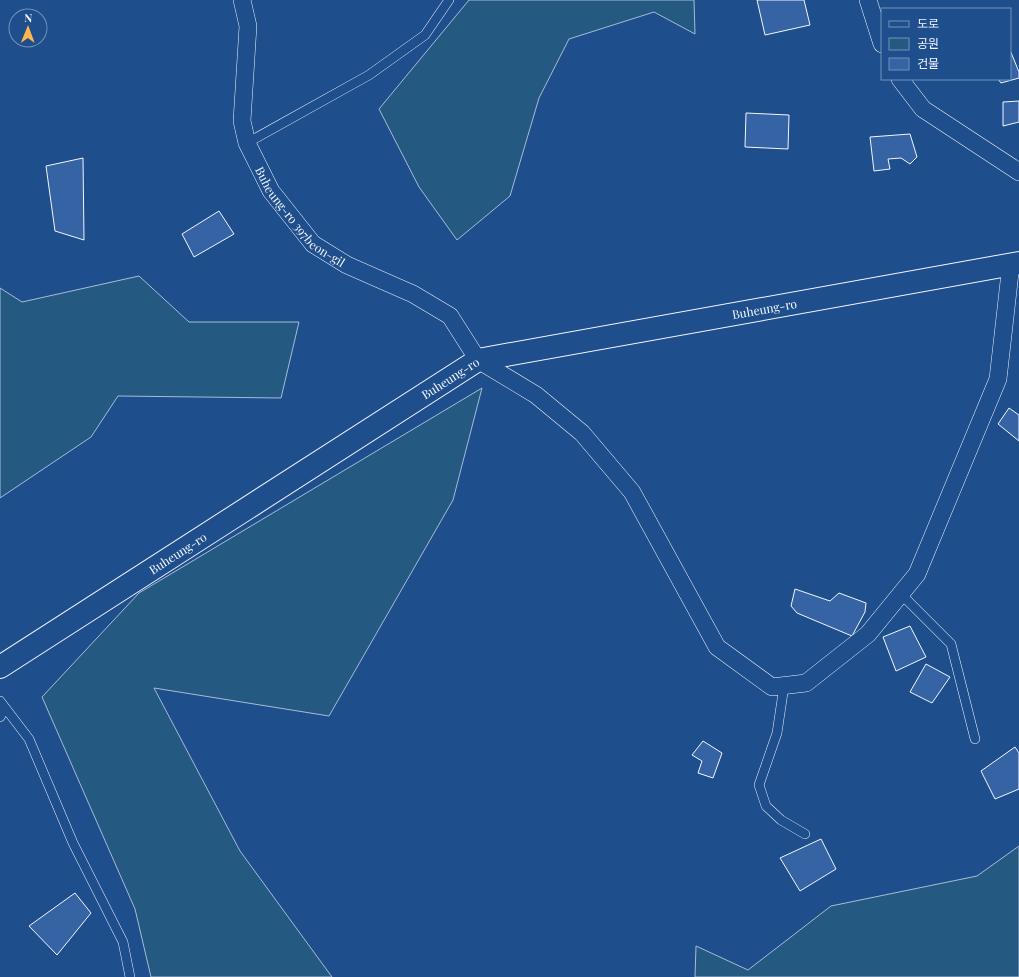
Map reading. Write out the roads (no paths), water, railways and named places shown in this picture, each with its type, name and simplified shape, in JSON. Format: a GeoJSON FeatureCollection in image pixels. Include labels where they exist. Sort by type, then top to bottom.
{"type":"FeatureCollection","features":[{"type":"Feature","properties":{"kind":"main road","name":"Buheung-ro"},"geometry":{"type":"LineString","coordinates":[[0,667],[478,360],[1015,263]]}},
{"type":"Feature","properties":{"kind":"street","name":"Buheung-ro 397beon-gil"},"geometry":{"type":"LineString","coordinates":[[242,0],[248,26],[242,121],[246,143],[271,191],[313,244],[347,265],[413,294],[450,316],[478,360]]}},
{"type":"Feature","properties":{"kind":"street"},"geometry":{"type":"LineString","coordinates":[[868,0],[881,41]]}},
{"type":"Feature","properties":{"kind":"street"},"geometry":{"type":"LineString","coordinates":[[901,80],[923,109],[1019,172]]}},
{"type":"Feature","properties":{"kind":"street"},"geometry":{"type":"LineString","coordinates":[[478,360],[536,394],[582,433],[632,492],[717,647],[772,687],[806,683],[868,634],[917,574],[998,379],[1015,263]]}},
{"type":"Feature","properties":{"kind":"lane"},"geometry":{"type":"LineString","coordinates":[[246,143],[369,75],[425,35],[449,0]]}},
{"type":"Feature","properties":{"kind":"lane"},"geometry":{"type":"LineString","coordinates":[[901,594],[951,644],[975,739]]}},
{"type":"Feature","properties":{"kind":"lane"},"geometry":{"type":"LineString","coordinates":[[784,686],[777,733],[759,785],[766,806],[781,820],[805,834]]}},
{"type":"Feature","properties":{"kind":"lane"},"geometry":{"type":"LineString","coordinates":[[0,717],[3,705]]}},
{"type":"Feature","properties":{"kind":"lane"},"geometry":{"type":"LineString","coordinates":[[3,705],[29,739],[73,844],[123,942],[130,977]]}}]}
